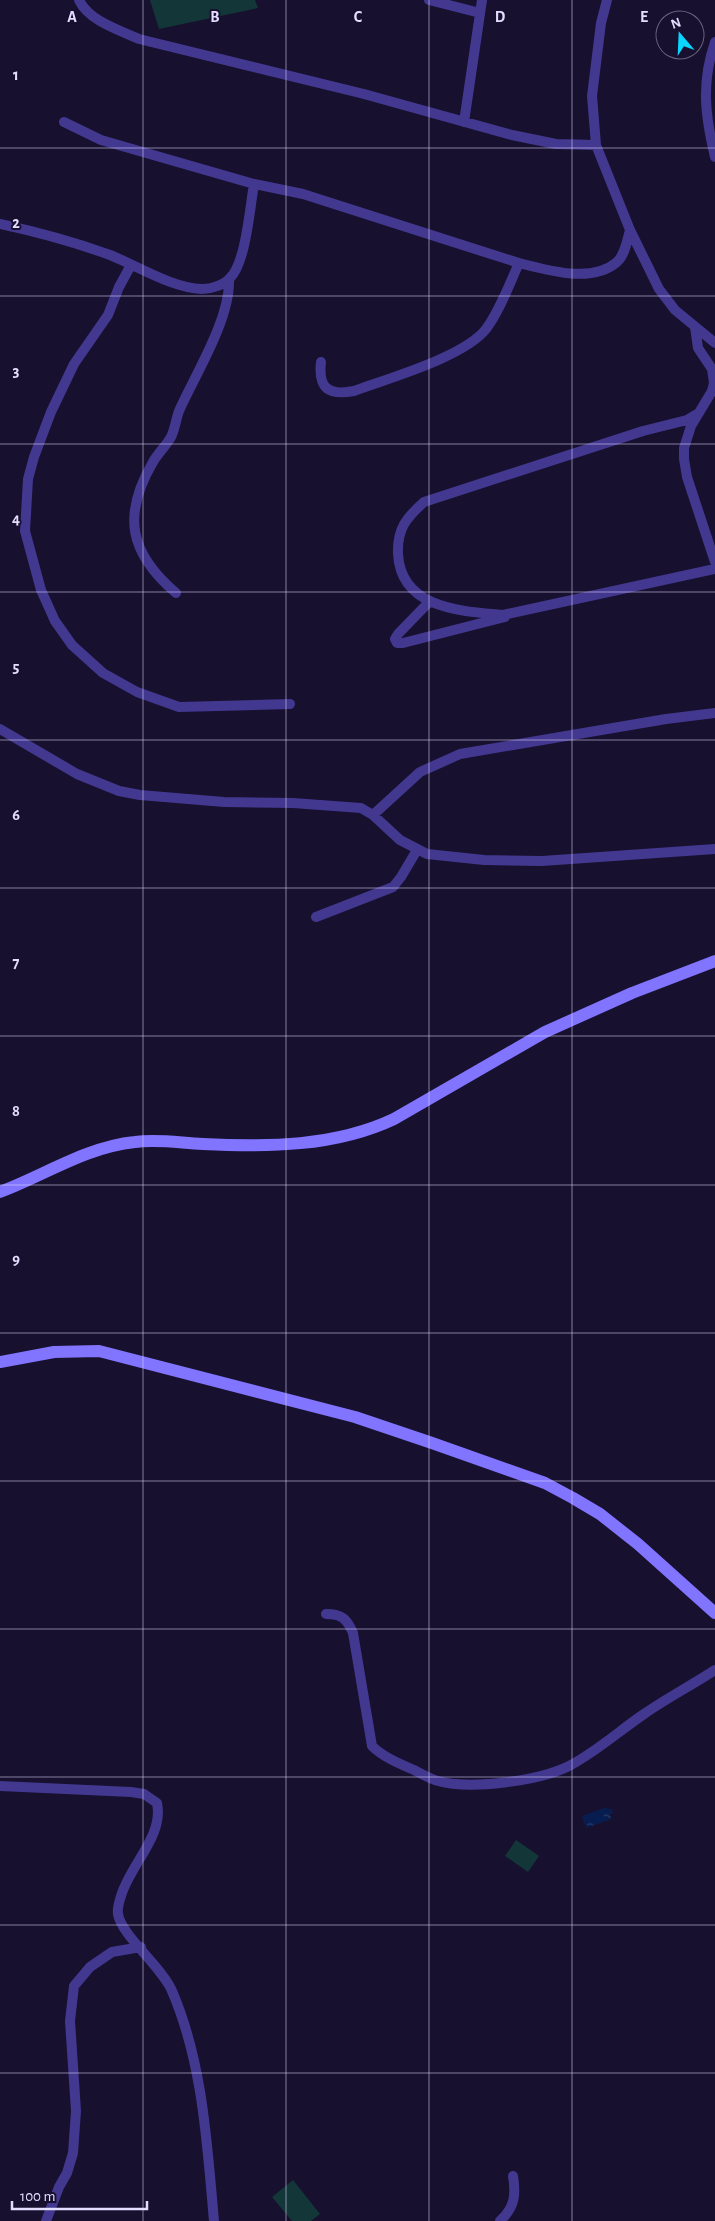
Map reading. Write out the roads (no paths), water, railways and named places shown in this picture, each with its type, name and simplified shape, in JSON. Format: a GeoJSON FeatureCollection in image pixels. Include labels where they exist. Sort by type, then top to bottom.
{"type":"FeatureCollection","features":[{"type":"Feature","properties":{"kind":"street"},"geometry":{"type":"LineString","coordinates":[[79,0],[91,14],[105,24],[139,39],[364,94],[512,135],[556,144],[596,145]]}},
{"type":"Feature","properties":{"kind":"street"},"geometry":{"type":"LineString","coordinates":[[429,0],[480,13]]}},
{"type":"Feature","properties":{"kind":"street"},"geometry":{"type":"LineString","coordinates":[[464,122],[482,0]]}},
{"type":"Feature","properties":{"kind":"street"},"geometry":{"type":"LineString","coordinates":[[608,0],[601,23],[592,96],[596,145],[630,230],[659,289],[675,310],[715,343]]}},
{"type":"Feature","properties":{"kind":"street"},"geometry":{"type":"LineString","coordinates":[[715,42],[707,66],[705,96],[715,157]]}},
{"type":"Feature","properties":{"kind":"street"},"geometry":{"type":"LineString","coordinates":[[64,122],[101,140],[254,184],[332,203],[519,264],[573,273],[604,270],[618,262],[625,250],[630,230]]}},
{"type":"Feature","properties":{"kind":"street"},"geometry":{"type":"LineString","coordinates":[[0,224],[44,234],[110,256],[172,282],[202,289],[216,287],[229,280],[236,272],[241,258],[254,184]]}},
{"type":"Feature","properties":{"kind":"street"},"geometry":{"type":"LineString","coordinates":[[321,362],[319,378],[326,388],[341,393],[354,391],[444,357],[469,343],[486,328],[519,264]]}},
{"type":"Feature","properties":{"kind":"street"},"geometry":{"type":"LineString","coordinates":[[131,265],[119,287],[108,315],[74,364],[51,412],[34,457],[28,479],[25,531],[41,590],[55,621],[72,645],[103,673],[137,692],[179,707],[290,704]]}},
{"type":"Feature","properties":{"kind":"street"},"geometry":{"type":"LineString","coordinates":[[176,593],[160,578],[145,558],[137,542],[134,512],[136,501],[149,470],[172,436],[178,413],[209,350],[226,301],[229,280]]}},
{"type":"Feature","properties":{"kind":"street"},"geometry":{"type":"LineString","coordinates":[[694,327],[698,348],[712,369],[714,376],[712,392],[696,414],[687,436],[684,459],[687,477],[715,562]]}},
{"type":"Feature","properties":{"kind":"street"},"geometry":{"type":"LineString","coordinates":[[526,611],[503,614],[471,612],[430,601],[411,590],[399,566],[397,540],[407,518],[424,502],[634,434],[687,420],[696,414]]}},
{"type":"Feature","properties":{"kind":"street"},"geometry":{"type":"LineString","coordinates":[[430,601],[394,638],[397,643],[403,644],[476,626],[526,611],[715,568]]}},
{"type":"Feature","properties":{"kind":"street"},"geometry":{"type":"LineString","coordinates":[[373,815],[420,772],[460,754],[666,719],[715,713]]}},
{"type":"Feature","properties":{"kind":"street"},"geometry":{"type":"LineString","coordinates":[[0,729],[78,774],[119,791],[140,795],[224,802],[351,806],[361,808],[373,815],[400,840],[416,850],[445,857],[542,861],[715,849]]}},
{"type":"Feature","properties":{"kind":"street"},"geometry":{"type":"LineString","coordinates":[[316,917],[393,887],[401,878],[416,850]]}},
{"type":"Feature","properties":{"kind":"street"},"geometry":{"type":"LineString","coordinates":[[0,1192],[81,1156],[118,1144],[158,1141],[202,1144],[288,1144],[329,1140],[374,1128],[545,1032],[632,994],[715,961]]}},
{"type":"Feature","properties":{"kind":"street"},"geometry":{"type":"LineString","coordinates":[[0,1362],[54,1352],[99,1351],[355,1417],[432,1443],[544,1483],[600,1514],[638,1544],[715,1613]]}},
{"type":"Feature","properties":{"kind":"street"},"geometry":{"type":"LineString","coordinates":[[326,1614],[342,1616],[346,1619],[353,1633],[372,1746],[378,1752],[405,1766],[437,1781],[450,1784],[492,1784],[551,1773],[569,1766],[645,1713],[715,1670]]}},
{"type":"Feature","properties":{"kind":"street"},"geometry":{"type":"LineString","coordinates":[[0,1786],[131,1792],[144,1794],[156,1803],[158,1809],[154,1834],[131,1871],[118,1904],[118,1914],[122,1925],[141,1947],[170,1987],[186,2031],[202,2098],[214,2221]]}},
{"type":"Feature","properties":{"kind":"street"},"geometry":{"type":"LineString","coordinates":[[46,2221],[59,2187],[67,2173],[73,2153],[76,2111],[70,2021],[74,1986],[90,1967],[112,1952],[141,1947]]}},
{"type":"Feature","properties":{"kind":"street"},"geometry":{"type":"LineString","coordinates":[[500,2221],[513,2204],[516,2192],[513,2176]]}},
{"type":"Feature","properties":{"kind":"water"},"geometry":{"type":"Polygon","coordinates":[[[607,1807],[608,1810],[611,1808],[613,1813],[610,1814],[611,1819],[586,1828],[582,1816],[607,1807]]]}}]}
